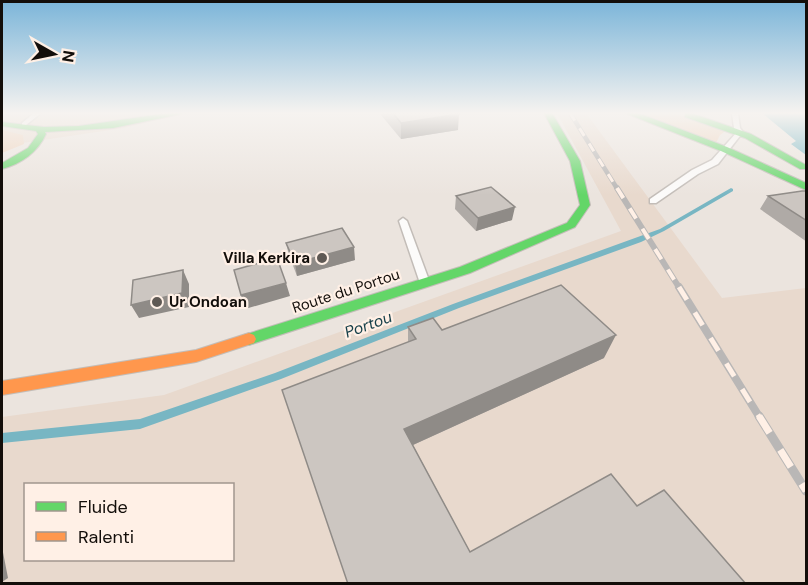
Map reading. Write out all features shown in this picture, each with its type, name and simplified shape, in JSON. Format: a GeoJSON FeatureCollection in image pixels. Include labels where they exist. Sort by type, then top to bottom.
{"type":"FeatureCollection","features":[{"type":"Feature","properties":{"kind":"main road"},"geometry":{"type":"LineString","coordinates":[[35,148],[41,140]]}},
{"type":"Feature","properties":{"kind":"main road"},"geometry":{"type":"LineString","coordinates":[[2,166],[35,148],[76,140]]}},
{"type":"Feature","properties":{"kind":"main road","name":"Route du Portou"},"geometry":{"type":"LineString","coordinates":[[2,388],[196,356],[465,270],[571,225],[585,206],[579,173],[563,140]]}},
{"type":"Feature","properties":{"kind":"main road"},"geometry":{"type":"LineString","coordinates":[[700,140],[807,187]]}},
{"type":"Feature","properties":{"kind":"main road"},"geometry":{"type":"LineString","coordinates":[[759,140],[807,169]]}},
{"type":"Feature","properties":{"kind":"lane"},"geometry":{"type":"LineString","coordinates":[[653,201],[695,172],[715,162],[732,140]]}},
{"type":"Feature","properties":{"kind":"lane"},"geometry":{"type":"LineString","coordinates":[[403,221],[425,283]]}},
{"type":"Feature","properties":{"kind":"shaded area"},"geometry":{"type":"Polygon","coordinates":[[[2,140],[41,140],[2,146],[2,140]]]}},
{"type":"Feature","properties":{"kind":"shaded area"},"geometry":{"type":"Polygon","coordinates":[[[2,140],[24,140],[24,144],[2,153],[2,140]]]}},
{"type":"Feature","properties":{"kind":"shaded area"},"geometry":{"type":"Polygon","coordinates":[[[572,140],[606,140],[722,298],[806,288],[806,583],[2,583],[2,417],[164,395],[621,231],[572,140]]]}},
{"type":"Feature","properties":{"kind":"water"},"geometry":{"type":"Polygon","coordinates":[[[806,140],[806,155],[791,144],[806,140]]]}},
{"type":"Feature","properties":{"kind":"building"},"geometry":{"type":"Polygon","coordinates":[[[491,187],[515,207],[478,218],[456,196],[491,187]]]}},
{"type":"Feature","properties":{"kind":"building"},"geometry":{"type":"Polygon","coordinates":[[[807,191],[807,221],[768,196],[807,191]]]}},
{"type":"Feature","properties":{"kind":"building"},"geometry":{"type":"Polygon","coordinates":[[[342,228],[354,247],[295,263],[286,243],[342,228]]]}},
{"type":"Feature","properties":{"kind":"building"},"geometry":{"type":"Polygon","coordinates":[[[277,258],[286,283],[241,295],[234,270],[277,258]]]}},
{"type":"Feature","properties":{"kind":"building"},"geometry":{"type":"Polygon","coordinates":[[[183,270],[182,293],[131,305],[133,280],[183,270]]]}},
{"type":"Feature","properties":{"kind":"building"},"geometry":{"type":"Polygon","coordinates":[[[561,285],[616,335],[404,429],[470,552],[611,474],[637,506],[664,490],[746,584],[348,584],[282,390],[416,339],[408,327],[433,318],[442,330],[561,285]]]}},
{"type":"Feature","properties":{"kind":"waterway","name":"Portou"},"geometry":{"type":"LineString","coordinates":[[2,438],[140,424],[278,376],[456,306],[638,240],[662,230],[731,190]]}},
{"type":"Feature","properties":{"kind":"railway"},"geometry":{"type":"LineString","coordinates":[[587,140],[618,190]]}},
{"type":"Feature","properties":{"kind":"railway"},"geometry":{"type":"LineString","coordinates":[[617,188],[680,289]]}},
{"type":"Feature","properties":{"kind":"railway"},"geometry":{"type":"LineString","coordinates":[[679,287],[760,418]]}},
{"type":"Feature","properties":{"kind":"railway"},"geometry":{"type":"LineString","coordinates":[[759,416],[806,491]]}},
{"type":"Feature","properties":{"kind":"traffic: fast"},"geometry":{"type":"LineString","coordinates":[[2,166],[20,158],[39,140]]}},
{"type":"Feature","properties":{"kind":"traffic: fast"},"geometry":{"type":"LineString","coordinates":[[249,339],[465,270],[571,225],[585,205],[575,161],[563,140]]}},
{"type":"Feature","properties":{"kind":"traffic: fast"},"geometry":{"type":"LineString","coordinates":[[701,140],[806,187]]}},
{"type":"Feature","properties":{"kind":"traffic: fast"},"geometry":{"type":"LineString","coordinates":[[756,140],[803,167]]}},
{"type":"Feature","properties":{"kind":"traffic: slow"},"geometry":{"type":"LineString","coordinates":[[2,388],[196,356],[249,339]]}},
{"type":"Feature","properties":{"kind":"place","name":"Villa Kerkira"},"geometry":{"type":"Point","coordinates":[322,258]}},
{"type":"Feature","properties":{"kind":"place","name":"Ur Ondoan"},"geometry":{"type":"Point","coordinates":[157,302]}}]}
